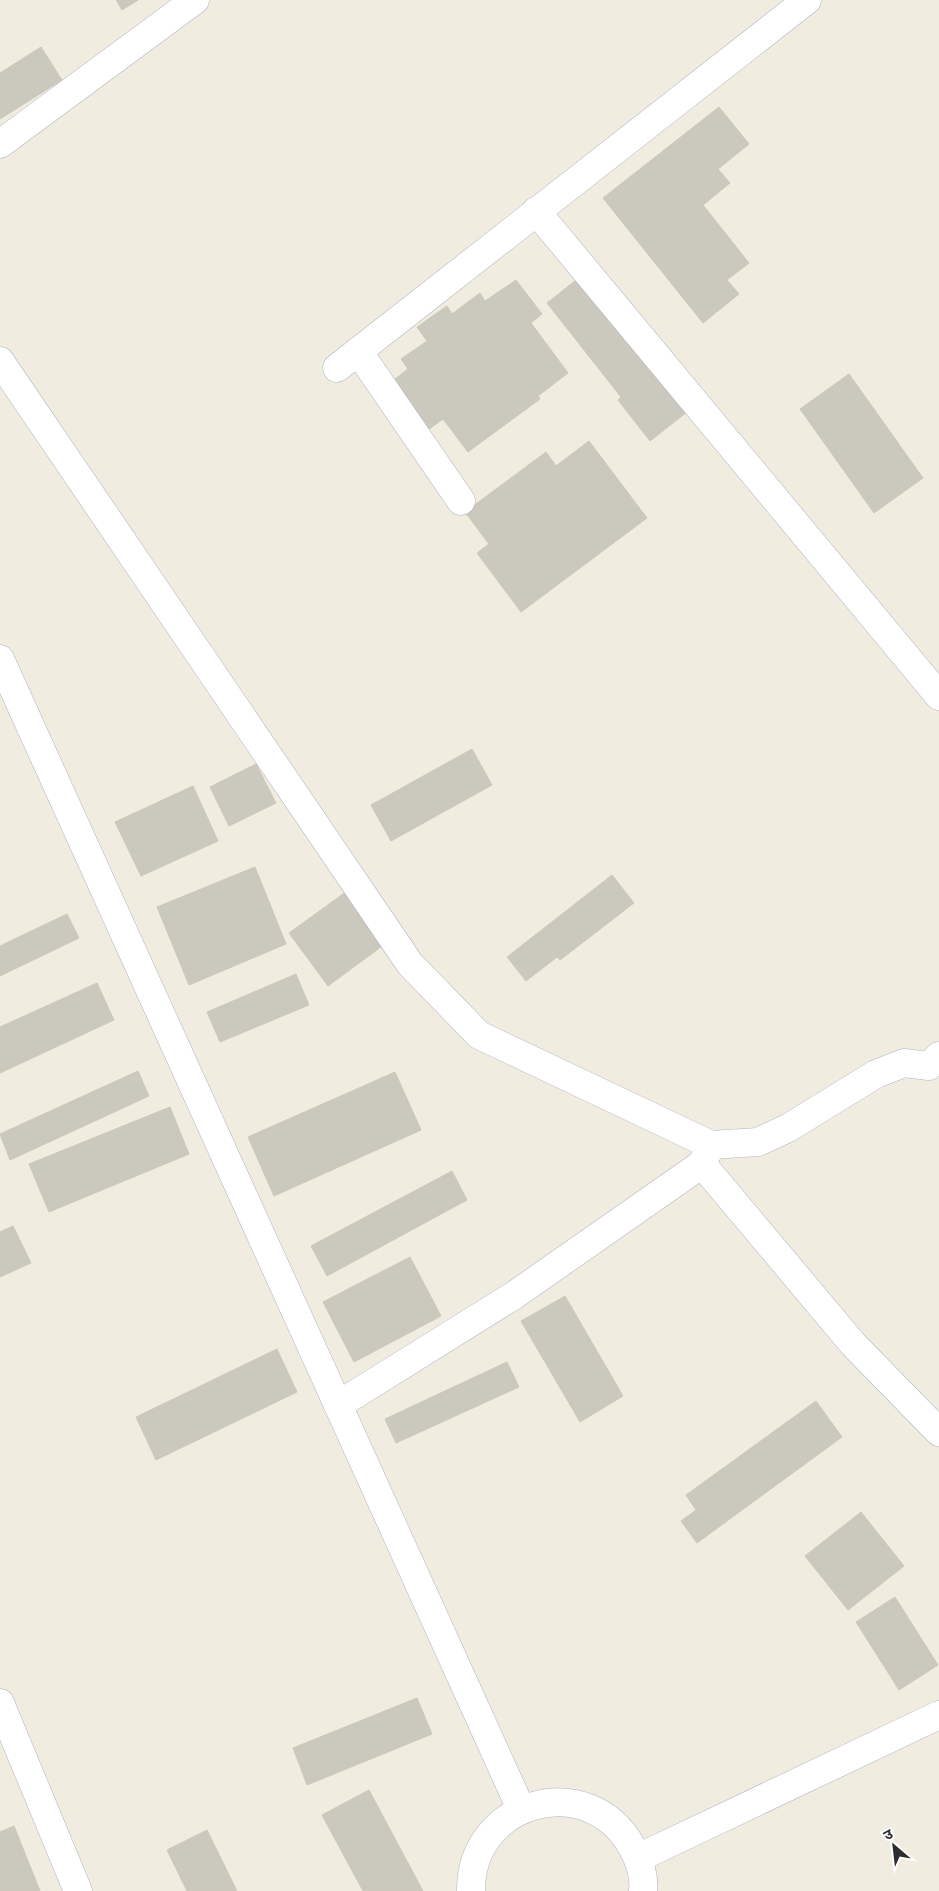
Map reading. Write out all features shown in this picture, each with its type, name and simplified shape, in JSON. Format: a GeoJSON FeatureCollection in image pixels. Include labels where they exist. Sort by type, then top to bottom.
{"type":"FeatureCollection","features":[{"type":"Feature","properties":{"kind":"street"},"geometry":{"type":"LineString","coordinates":[[0,144],[195,0]]}},
{"type":"Feature","properties":{"kind":"street"},"geometry":{"type":"LineString","coordinates":[[337,368],[807,0]]}},
{"type":"Feature","properties":{"kind":"street"},"geometry":{"type":"LineString","coordinates":[[536,211],[939,696]]}},
{"type":"Feature","properties":{"kind":"street"},"geometry":{"type":"LineString","coordinates":[[358,351],[461,501]]}},
{"type":"Feature","properties":{"kind":"street"},"geometry":{"type":"LineString","coordinates":[[0,361],[410,964],[479,1035],[706,1154],[853,1344],[939,1432]]}},
{"type":"Feature","properties":{"kind":"street"},"geometry":{"type":"LineString","coordinates":[[0,659],[521,1809]]}},
{"type":"Feature","properties":{"kind":"street"},"geometry":{"type":"LineString","coordinates":[[338,1405],[513,1296],[706,1154],[758,1142],[788,1128],[876,1074],[904,1063],[936,1066]]}},
{"type":"Feature","properties":{"kind":"street"},"geometry":{"type":"LineString","coordinates":[[0,1703],[78,1891]]}},
{"type":"Feature","properties":{"kind":"street"},"geometry":{"type":"LineString","coordinates":[[638,1858],[939,1715]]}},
{"type":"Feature","properties":{"kind":"street"},"geometry":{"type":"LineString","coordinates":[[471,1891],[471,1876],[480,1848],[497,1826],[521,1809],[550,1802],[578,1804],[604,1815],[625,1834],[638,1858],[643,1891]]}},
{"type":"Feature","properties":{"kind":"building"},"geometry":{"type":"Polygon","coordinates":[[[116,0],[138,0],[122,10],[116,0]]]}},
{"type":"Feature","properties":{"kind":"building"},"geometry":{"type":"Polygon","coordinates":[[[41,47],[62,80],[0,119],[0,73],[41,47]]]}},
{"type":"Feature","properties":{"kind":"building"},"geometry":{"type":"Polygon","coordinates":[[[719,107],[749,144],[718,169],[730,183],[703,205],[749,263],[727,280],[739,294],[703,323],[603,198],[719,107]]]}},
{"type":"Feature","properties":{"kind":"building"},"geometry":{"type":"Polygon","coordinates":[[[580,277],[687,412],[650,441],[618,400],[621,397],[547,303],[580,277]]]}},
{"type":"Feature","properties":{"kind":"building"},"geometry":{"type":"Polygon","coordinates":[[[516,280],[542,314],[531,323],[568,373],[538,396],[540,399],[468,452],[443,419],[414,440],[378,392],[408,369],[401,359],[427,341],[417,327],[447,306],[452,314],[480,293],[485,301],[516,280]]]}},
{"type":"Feature","properties":{"kind":"building"},"geometry":{"type":"Polygon","coordinates":[[[849,374],[923,478],[874,513],[800,409],[849,374]]]}},
{"type":"Feature","properties":{"kind":"building"},"geometry":{"type":"Polygon","coordinates":[[[589,441],[647,518],[521,612],[477,553],[489,544],[465,512],[546,452],[556,466],[589,441]]]}},
{"type":"Feature","properties":{"kind":"building"},"geometry":{"type":"Polygon","coordinates":[[[472,749],[492,785],[391,841],[371,805],[472,749]]]}},
{"type":"Feature","properties":{"kind":"building"},"geometry":{"type":"Polygon","coordinates":[[[256,764],[276,803],[229,826],[210,787],[256,764]]]}},
{"type":"Feature","properties":{"kind":"building"},"geometry":{"type":"Polygon","coordinates":[[[193,786],[218,841],[141,876],[115,822],[193,786]]]}},
{"type":"Feature","properties":{"kind":"building"},"geometry":{"type":"Polygon","coordinates":[[[255,867],[286,944],[189,985],[157,907],[255,867]]]}},
{"type":"Feature","properties":{"kind":"building"},"geometry":{"type":"Polygon","coordinates":[[[612,875],[634,903],[560,960],[557,957],[526,981],[507,957],[612,875]]]}},
{"type":"Feature","properties":{"kind":"building"},"geometry":{"type":"Polygon","coordinates":[[[350,889],[389,941],[328,986],[289,933],[350,889]]]}},
{"type":"Feature","properties":{"kind":"building"},"geometry":{"type":"Polygon","coordinates":[[[67,914],[79,938],[0,976],[0,946],[67,914]]]}},
{"type":"Feature","properties":{"kind":"building"},"geometry":{"type":"Polygon","coordinates":[[[296,974],[309,1005],[220,1042],[207,1012],[296,974]]]}},
{"type":"Feature","properties":{"kind":"building"},"geometry":{"type":"Polygon","coordinates":[[[97,983],[114,1020],[0,1073],[0,1027],[97,983]]]}},
{"type":"Feature","properties":{"kind":"building"},"geometry":{"type":"Polygon","coordinates":[[[138,1071],[149,1096],[10,1160],[0,1134],[138,1071]]]}},
{"type":"Feature","properties":{"kind":"building"},"geometry":{"type":"Polygon","coordinates":[[[395,1072],[421,1130],[274,1196],[248,1137],[395,1072]]]}},
{"type":"Feature","properties":{"kind":"building"},"geometry":{"type":"Polygon","coordinates":[[[170,1107],[189,1154],[49,1212],[29,1164],[170,1107]]]}},
{"type":"Feature","properties":{"kind":"building"},"geometry":{"type":"Polygon","coordinates":[[[452,1171],[467,1200],[327,1276],[311,1246],[452,1171]]]}},
{"type":"Feature","properties":{"kind":"building"},"geometry":{"type":"Polygon","coordinates":[[[13,1226],[31,1263],[0,1277],[0,1232],[13,1226]]]}},
{"type":"Feature","properties":{"kind":"building"},"geometry":{"type":"Polygon","coordinates":[[[410,1257],[441,1316],[354,1362],[323,1302],[410,1257]]]}},
{"type":"Feature","properties":{"kind":"building"},"geometry":{"type":"Polygon","coordinates":[[[565,1296],[623,1396],[580,1422],[521,1321],[565,1296]]]}},
{"type":"Feature","properties":{"kind":"building"},"geometry":{"type":"Polygon","coordinates":[[[277,1349],[297,1392],[156,1460],[136,1417],[277,1349]]]}},
{"type":"Feature","properties":{"kind":"building"},"geometry":{"type":"Polygon","coordinates":[[[507,1362],[519,1387],[396,1443],[385,1419],[507,1362]]]}},
{"type":"Feature","properties":{"kind":"building"},"geometry":{"type":"Polygon","coordinates":[[[816,1401],[842,1437],[697,1543],[681,1521],[696,1510],[686,1495],[816,1401]]]}},
{"type":"Feature","properties":{"kind":"building"},"geometry":{"type":"Polygon","coordinates":[[[861,1512],[904,1566],[848,1610],[805,1556],[861,1512]]]}},
{"type":"Feature","properties":{"kind":"building"},"geometry":{"type":"Polygon","coordinates":[[[895,1597],[938,1665],[899,1690],[856,1622],[895,1597]]]}},
{"type":"Feature","properties":{"kind":"building"},"geometry":{"type":"Polygon","coordinates":[[[417,1698],[432,1734],[307,1785],[293,1748],[417,1698]]]}},
{"type":"Feature","properties":{"kind":"building"},"geometry":{"type":"Polygon","coordinates":[[[369,1790],[423,1891],[363,1891],[322,1815],[369,1790]]]}},
{"type":"Feature","properties":{"kind":"building"},"geometry":{"type":"Polygon","coordinates":[[[14,1826],[40,1891],[0,1891],[0,1832],[14,1826]]]}},
{"type":"Feature","properties":{"kind":"building"},"geometry":{"type":"Polygon","coordinates":[[[207,1830],[237,1891],[187,1891],[167,1850],[207,1830]]]}}]}
